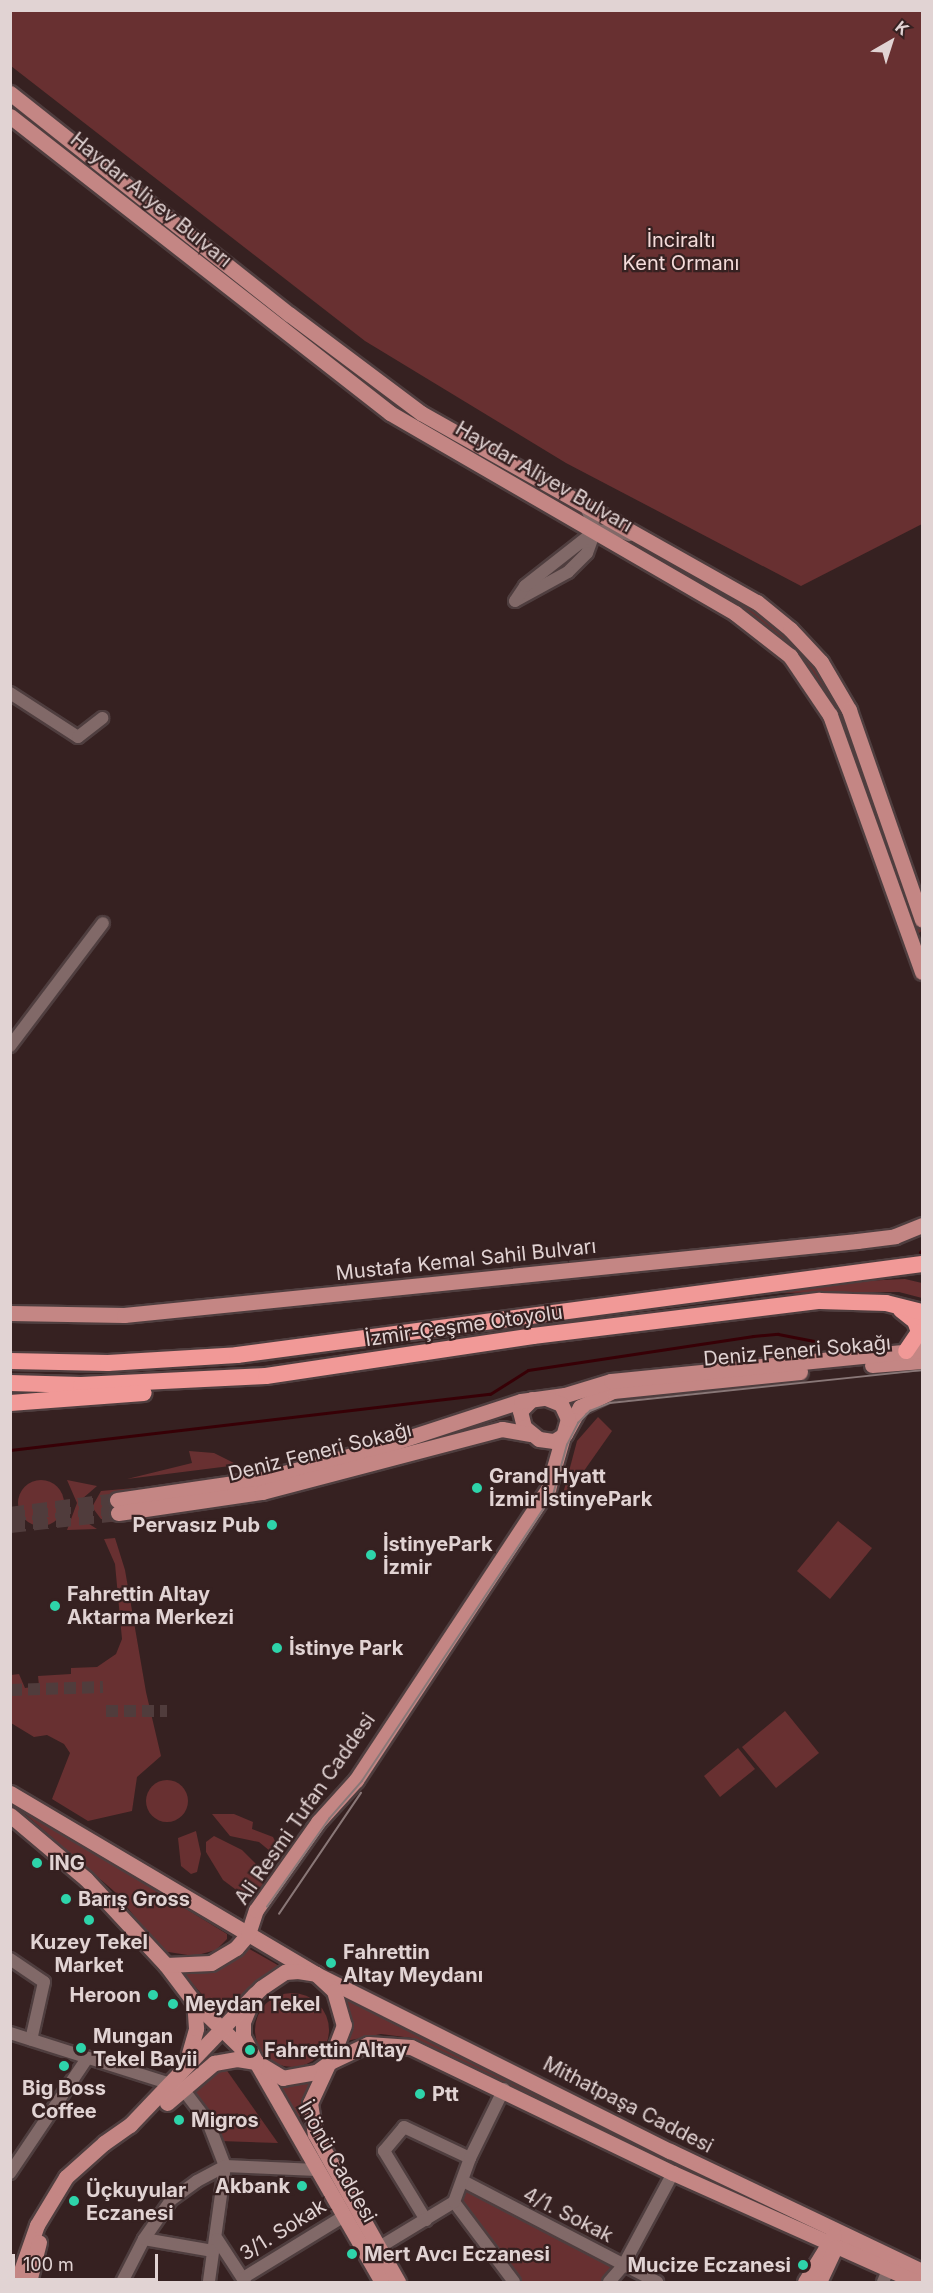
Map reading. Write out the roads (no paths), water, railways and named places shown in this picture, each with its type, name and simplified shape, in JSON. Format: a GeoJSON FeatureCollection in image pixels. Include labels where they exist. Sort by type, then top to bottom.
{"type":"FeatureCollection","features":[{"type":"Feature","properties":{"kind":"highway"},"geometry":{"type":"LineString","coordinates":[[885,1270],[922,1264]]}},
{"type":"Feature","properties":{"kind":"highway"},"geometry":{"type":"LineString","coordinates":[[885,1270],[922,1275]]}},
{"type":"Feature","properties":{"kind":"highway","name":"İzmir-Çeşme Otoyolu"},"geometry":{"type":"LineString","coordinates":[[10,1361],[108,1363],[237,1355],[885,1270]]}},
{"type":"Feature","properties":{"kind":"highway"},"geometry":{"type":"LineString","coordinates":[[886,1303],[908,1300],[922,1304]]}},
{"type":"Feature","properties":{"kind":"highway","name":"İzmir-Çeşme Otoyolu"},"geometry":{"type":"LineString","coordinates":[[10,1383],[81,1385],[225,1380],[533,1336],[820,1301],[886,1303],[922,1312]]}},
{"type":"Feature","properties":{"kind":"highway"},"geometry":{"type":"LineString","coordinates":[[886,1303],[909,1314],[918,1326],[916,1356]]}},
{"type":"Feature","properties":{"kind":"highway"},"geometry":{"type":"LineString","coordinates":[[10,1403],[137,1394],[225,1380]]}},
{"type":"Feature","properties":{"kind":"main road","name":"Haydar Aliyev Bulvarı"},"geometry":{"type":"LineString","coordinates":[[10,93],[159,207],[289,314],[421,412],[757,602],[790,629],[821,662],[849,710],[922,920]]}},
{"type":"Feature","properties":{"kind":"main road","name":"Haydar Aliyev Bulvarı"},"geometry":{"type":"LineString","coordinates":[[10,116],[390,413],[470,457],[735,613],[770,638],[806,674],[830,715],[922,972]]}},
{"type":"Feature","properties":{"kind":"main road"},"geometry":{"type":"LineString","coordinates":[[146,222],[159,207]]}},
{"type":"Feature","properties":{"kind":"main road"},"geometry":{"type":"LineString","coordinates":[[470,457],[478,443]]}},
{"type":"Feature","properties":{"kind":"main road","name":"Mustafa Kemal Sahil Bulvarı"},"geometry":{"type":"LineString","coordinates":[[10,1313],[124,1315],[856,1241],[895,1236],[922,1225]]}},
{"type":"Feature","properties":{"kind":"main road","name":"Deniz Feneri Sokağı"},"geometry":{"type":"LineString","coordinates":[[916,1356],[613,1391],[580,1407],[565,1434],[554,1441],[502,1429],[262,1492],[117,1507],[261,1479],[371,1450],[537,1396],[565,1395],[648,1375],[916,1356]]}},
{"type":"Feature","properties":{"kind":"main road"},"geometry":{"type":"LineString","coordinates":[[531,1434],[522,1423],[520,1411],[537,1396],[554,1399],[565,1408],[568,1419],[565,1434]]}},
{"type":"Feature","properties":{"kind":"main road","name":"Ali Resmi Tufan Caddesi"},"geometry":{"type":"LineString","coordinates":[[248,1934],[256,1910],[318,1822],[356,1780],[548,1489],[565,1434]]}},
{"type":"Feature","properties":{"kind":"main road"},"geometry":{"type":"LineString","coordinates":[[10,1785],[76,1833]]}},
{"type":"Feature","properties":{"kind":"main road"},"geometry":{"type":"LineString","coordinates":[[10,1793],[316,1974],[334,1991],[343,2010],[342,2036],[330,2062],[300,2078],[283,2078],[256,2062],[194,2002],[166,1965],[86,1879],[14,1817]]}},
{"type":"Feature","properties":{"kind":"main road"},"geometry":{"type":"LineString","coordinates":[[166,1965],[211,1963],[236,1948],[248,1934]]}},
{"type":"Feature","properties":{"kind":"main road"},"geometry":{"type":"LineString","coordinates":[[184,2068],[254,1995],[285,1972],[316,1974]]}},
{"type":"Feature","properties":{"kind":"main road","name":"Mithatpaşa Caddesi"},"geometry":{"type":"LineString","coordinates":[[316,1974],[670,2151],[834,2238],[886,2276],[917,2283]]}},
{"type":"Feature","properties":{"kind":"main road"},"geometry":{"type":"LineString","coordinates":[[254,1995],[243,2022],[243,2036],[256,2062]]}},
{"type":"Feature","properties":{"kind":"main road"},"geometry":{"type":"LineString","coordinates":[[29,2283],[42,2233],[66,2192],[89,2166],[127,2139],[176,2086],[196,2028],[194,2002]]}},
{"type":"Feature","properties":{"kind":"main road","name":"Mithatpaşa Caddesi"},"geometry":{"type":"LineString","coordinates":[[330,2062],[368,2044],[411,2048],[504,2089],[673,2174],[922,2271]]}},
{"type":"Feature","properties":{"kind":"main road"},"geometry":{"type":"LineString","coordinates":[[17,2283],[37,2225],[66,2177],[104,2143],[130,2126],[176,2086],[214,2063],[237,2060],[256,2062]]}},
{"type":"Feature","properties":{"kind":"main road","name":"İnönü Caddesi"},"geometry":{"type":"LineString","coordinates":[[256,2062],[382,2283]]}},
{"type":"Feature","properties":{"kind":"main road","name":"İnönü Caddesi"},"geometry":{"type":"LineString","coordinates":[[330,2062],[310,2103],[315,2134],[398,2283]]}},
{"type":"Feature","properties":{"kind":"main road"},"geometry":{"type":"LineString","coordinates":[[805,2283],[834,2238]]}},
{"type":"Feature","properties":{"kind":"main road"},"geometry":{"type":"LineString","coordinates":[[819,2283],[834,2238]]}},
{"type":"Feature","properties":{"kind":"street"},"geometry":{"type":"LineString","coordinates":[[585,504],[593,517],[595,531],[579,563],[515,601],[525,586],[595,531],[615,530],[628,534],[694,567]]}},
{"type":"Feature","properties":{"kind":"street"},"geometry":{"type":"LineString","coordinates":[[10,693],[78,737],[102,718]]}},
{"type":"Feature","properties":{"kind":"street"},"geometry":{"type":"LineString","coordinates":[[10,1046],[103,923]]}},
{"type":"Feature","properties":{"kind":"street"},"geometry":{"type":"LineString","coordinates":[[10,1959],[44,1982],[31,2040]]}},
{"type":"Feature","properties":{"kind":"street"},"geometry":{"type":"LineString","coordinates":[[10,2033],[86,2060],[176,2086],[208,2122],[225,2166],[209,2283]]}},
{"type":"Feature","properties":{"kind":"street"},"geometry":{"type":"LineString","coordinates":[[10,2173],[86,2060]]}},
{"type":"Feature","properties":{"kind":"street"},"geometry":{"type":"LineString","coordinates":[[378,2248],[454,2202],[470,2158],[504,2089]]}},
{"type":"Feature","properties":{"kind":"street"},"geometry":{"type":"LineString","coordinates":[[426,2220],[384,2151],[404,2127],[470,2158]]}},
{"type":"Feature","properties":{"kind":"street"},"geometry":{"type":"LineString","coordinates":[[122,2283],[144,2239],[171,2200],[225,2166],[317,2170]]}},
{"type":"Feature","properties":{"kind":"street"},"geometry":{"type":"LineString","coordinates":[[609,2283],[623,2266],[673,2174]]}},
{"type":"Feature","properties":{"kind":"street","name":"4/1. Sokak"},"geometry":{"type":"LineString","coordinates":[[462,2181],[657,2283]]}},
{"type":"Feature","properties":{"kind":"street"},"geometry":{"type":"LineString","coordinates":[[454,2202],[514,2283]]}},
{"type":"Feature","properties":{"kind":"street","name":"3/1. Sokak"},"geometry":{"type":"LineString","coordinates":[[244,2280],[344,2216]]}},
{"type":"Feature","properties":{"kind":"street"},"geometry":{"type":"LineString","coordinates":[[144,2239],[215,2245],[244,2280]]}},
{"type":"Feature","properties":{"kind":"waterway"},"geometry":{"type":"LineString","coordinates":[[10,1450],[490,1394],[528,1370],[753,1336],[778,1334],[819,1342]]}},
{"type":"Feature","properties":{"kind":"tunnel"},"geometry":{"type":"LineString","coordinates":[[10,1514],[117,1500]]}},
{"type":"Feature","properties":{"kind":"tunnel"},"geometry":{"type":"LineString","coordinates":[[10,1525],[118,1513]]}},
{"type":"Feature","properties":{"kind":"tunnel"},"geometry":{"type":"LineString","coordinates":[[10,1690],[103,1687]]}},
{"type":"Feature","properties":{"kind":"tunnel"},"geometry":{"type":"LineString","coordinates":[[106,1711],[167,1711]]}},
{"type":"Feature","properties":{"kind":"tram line"},"geometry":{"type":"LineString","coordinates":[[267,1907],[329,1819],[362,1781],[553,1495],[567,1445],[578,1423],[590,1411],[610,1403],[922,1370]]}},
{"type":"Feature","properties":{"kind":"tram line"},"geometry":{"type":"LineString","coordinates":[[279,1914],[361,1793]]}},
{"type":"Feature","properties":{"kind":"place","name":"Grand Hyatt İzmir İstinyePark"},"geometry":{"type":"Point","coordinates":[477,1488]}},
{"type":"Feature","properties":{"kind":"place","name":"Pervasız Pub"},"geometry":{"type":"Point","coordinates":[272,1525]}},
{"type":"Feature","properties":{"kind":"place","name":"İstinyePark İzmir"},"geometry":{"type":"Point","coordinates":[371,1555]}},
{"type":"Feature","properties":{"kind":"place","name":"Fahrettin Altay Aktarma Merkezi"},"geometry":{"type":"Point","coordinates":[55,1606]}},
{"type":"Feature","properties":{"kind":"place","name":"İstinye Park"},"geometry":{"type":"Point","coordinates":[277,1648]}},
{"type":"Feature","properties":{"kind":"place","name":"ING"},"geometry":{"type":"Point","coordinates":[37,1863]}},
{"type":"Feature","properties":{"kind":"place","name":"Barış Gross"},"geometry":{"type":"Point","coordinates":[66,1899]}},
{"type":"Feature","properties":{"kind":"place","name":"Kuzey Tekel Market"},"geometry":{"type":"Point","coordinates":[89,1920]}},
{"type":"Feature","properties":{"kind":"place","name":"Fahrettin Altay Meydanı"},"geometry":{"type":"Point","coordinates":[331,1963]}},
{"type":"Feature","properties":{"kind":"place","name":"Heroon"},"geometry":{"type":"Point","coordinates":[153,1995]}},
{"type":"Feature","properties":{"kind":"place","name":"Meydan Tekel"},"geometry":{"type":"Point","coordinates":[173,2004]}},
{"type":"Feature","properties":{"kind":"place","name":"Mungan Tekel Bayii"},"geometry":{"type":"Point","coordinates":[81,2048]}},
{"type":"Feature","properties":{"kind":"place","name":"Fahrettin Altay"},"geometry":{"type":"Point","coordinates":[250,2050]}},
{"type":"Feature","properties":{"kind":"place","name":"Big Boss Coffee"},"geometry":{"type":"Point","coordinates":[64,2066]}},
{"type":"Feature","properties":{"kind":"place","name":"Ptt"},"geometry":{"type":"Point","coordinates":[420,2094]}},
{"type":"Feature","properties":{"kind":"place","name":"Migros"},"geometry":{"type":"Point","coordinates":[179,2120]}},
{"type":"Feature","properties":{"kind":"place","name":"Akbank"},"geometry":{"type":"Point","coordinates":[302,2186]}},
{"type":"Feature","properties":{"kind":"place","name":"Üçkuyular Eczanesi"},"geometry":{"type":"Point","coordinates":[74,2201]}},
{"type":"Feature","properties":{"kind":"place","name":"Mert Avcı Eczanesi"},"geometry":{"type":"Point","coordinates":[352,2254]}},
{"type":"Feature","properties":{"kind":"place","name":"Mucize Eczanesi"},"geometry":{"type":"Point","coordinates":[803,2265]}},
{"type":"Feature","properties":{"kind":"park label","name":"İnciraltı Kent Ormanı"},"geometry":{"type":"Point","coordinates":[681,252]}}]}
